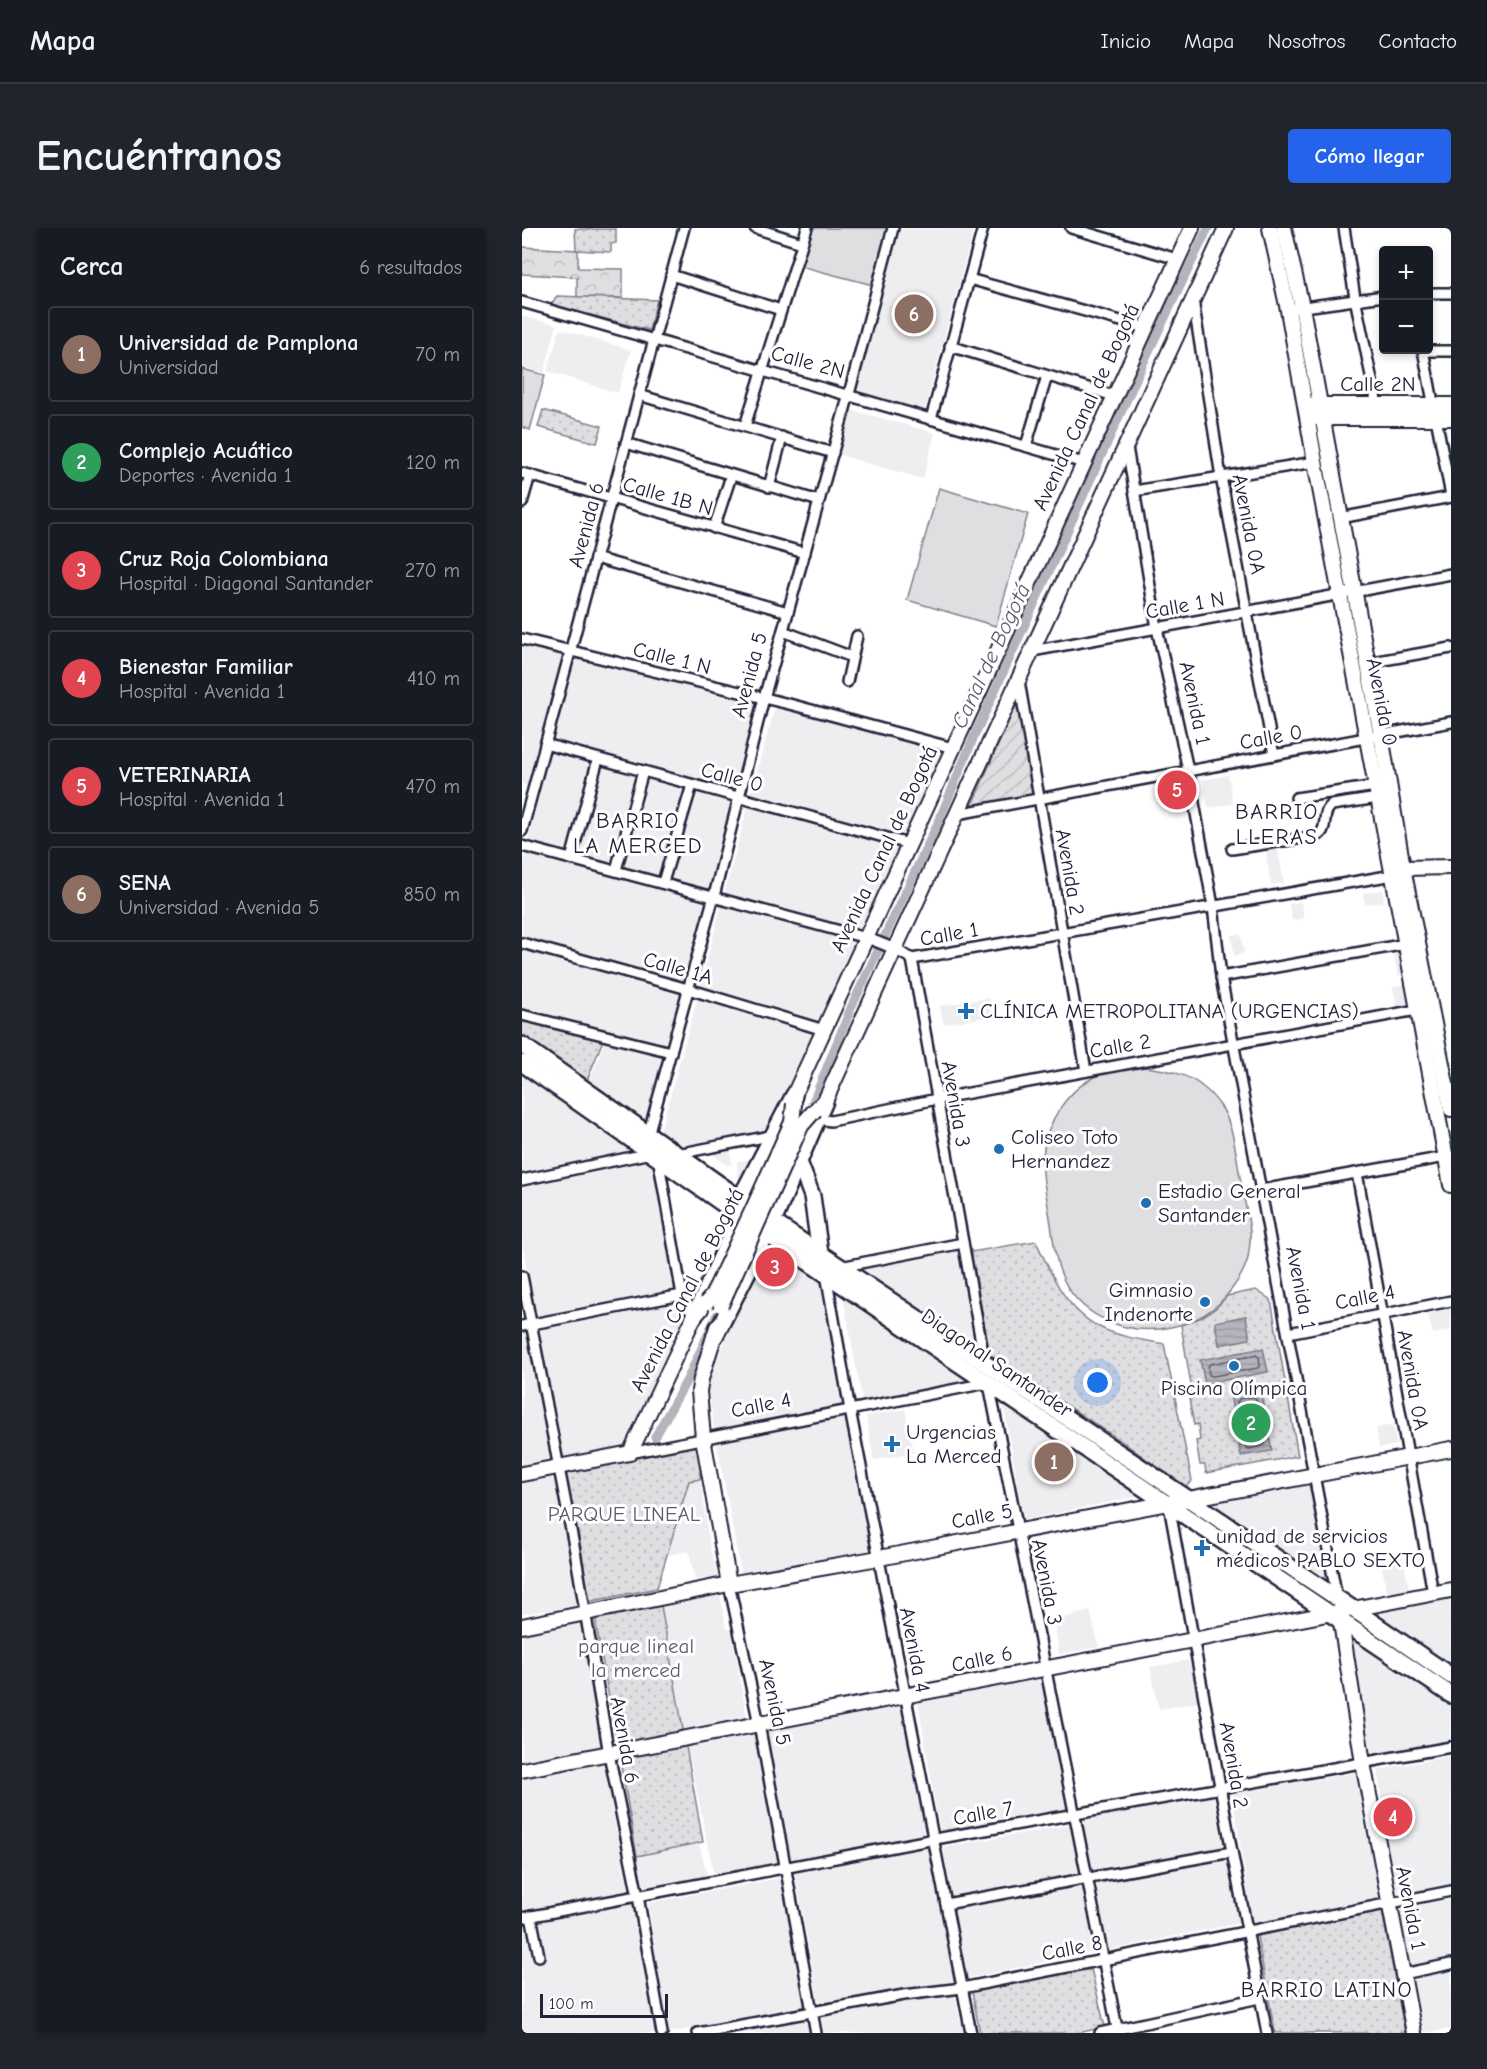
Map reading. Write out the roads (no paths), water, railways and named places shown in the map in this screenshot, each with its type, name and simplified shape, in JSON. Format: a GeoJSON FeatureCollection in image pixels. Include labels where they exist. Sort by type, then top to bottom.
{"type":"FeatureCollection","features":[{"type":"Feature","properties":{"kind":"main road","name":"Diagonal Santander"},"geometry":{"type":"LineString","coordinates":[[522,1045],[740,1199],[770,1228],[989,1383],[1168,1503],[1451,1676]]}},
{"type":"Feature","properties":{"kind":"main road","name":"Diagonal Santander"},"geometry":{"type":"LineString","coordinates":[[522,1063],[740,1215],[820,1254],[833,1271],[985,1364],[1188,1499],[1340,1610],[1451,1695]]}},
{"type":"Feature","properties":{"kind":"main road"},"geometry":{"type":"LineString","coordinates":[[740,1199],[794,1100]]}},
{"type":"Feature","properties":{"kind":"main road"},"geometry":{"type":"LineString","coordinates":[[715,1336],[770,1228],[819,1110]]}},
{"type":"Feature","properties":{"kind":"main road"},"geometry":{"type":"LineString","coordinates":[[799,1162],[812,1196],[820,1254]]}},
{"type":"Feature","properties":{"kind":"main road"},"geometry":{"type":"LineString","coordinates":[[694,1317],[740,1215]]}},
{"type":"Feature","properties":{"kind":"street","name":"Avenida 6"},"geometry":{"type":"LineString","coordinates":[[522,831],[684,228]]}},
{"type":"Feature","properties":{"kind":"street"},"geometry":{"type":"LineString","coordinates":[[755,228],[802,243]]}},
{"type":"Feature","properties":{"kind":"street"},"geometry":{"type":"LineString","coordinates":[[745,426],[807,228]]}},
{"type":"Feature","properties":{"kind":"street","name":"Avenida 5"},"geometry":{"type":"LineString","coordinates":[[648,1134],[714,896],[764,698],[893,228]]}},
{"type":"Feature","properties":{"kind":"street"},"geometry":{"type":"LineString","coordinates":[[931,419],[983,228]]}},
{"type":"Feature","properties":{"kind":"street"},"geometry":{"type":"LineString","coordinates":[[1071,228],[1177,259]]}},
{"type":"Feature","properties":{"kind":"street","name":"Avenida Canal de Bogotá"},"geometry":{"type":"LineString","coordinates":[[630,1453],[694,1317],[712,1296],[747,1222],[792,1122],[794,1100],[824,1030],[1192,228]]}},
{"type":"Feature","properties":{"kind":"street","name":"Avenida Canal de Bogotá"},"geometry":{"type":"LineString","coordinates":[[701,1378],[715,1336],[721,1305],[801,1126],[819,1110],[892,947],[957,814],[1226,228]]}},
{"type":"Feature","properties":{"kind":"street","name":"Avenida 0"},"geometry":{"type":"LineString","coordinates":[[1270,228],[1295,308]]}},
{"type":"Feature","properties":{"kind":"street","name":"Avenida 0"},"geometry":{"type":"LineString","coordinates":[[1284,228],[1313,412],[1340,518],[1347,593],[1424,1009],[1451,1185]]}},
{"type":"Feature","properties":{"kind":"street"},"geometry":{"type":"LineString","coordinates":[[1344,228],[1355,298],[1377,405]]}},
{"type":"Feature","properties":{"kind":"street"},"geometry":{"type":"LineString","coordinates":[[671,275],[781,309]]}},
{"type":"Feature","properties":{"kind":"street"},"geometry":{"type":"LineString","coordinates":[[969,279],[1146,328]]}},
{"type":"Feature","properties":{"kind":"street"},"geometry":{"type":"LineString","coordinates":[[1433,293],[1451,293]]}},
{"type":"Feature","properties":{"kind":"street"},"geometry":{"type":"LineString","coordinates":[[1295,308],[1379,296]]}},
{"type":"Feature","properties":{"kind":"street","name":"Avenida 0A"},"geometry":{"type":"LineString","coordinates":[[1193,300],[1221,477],[1274,755]]}},
{"type":"Feature","properties":{"kind":"street","name":"Calle 2N"},"geometry":{"type":"LineString","coordinates":[[522,302],[1084,463]]}},
{"type":"Feature","properties":{"kind":"street"},"geometry":{"type":"LineString","coordinates":[[950,346],[1114,396]]}},
{"type":"Feature","properties":{"kind":"street"},"geometry":{"type":"LineString","coordinates":[[1433,350],[1451,351]]}},
{"type":"Feature","properties":{"kind":"street"},"geometry":{"type":"LineString","coordinates":[[1340,518],[1450,491],[1424,354]]}},
{"type":"Feature","properties":{"kind":"street"},"geometry":{"type":"LineString","coordinates":[[1026,446],[1047,376]]}},
{"type":"Feature","properties":{"kind":"street"},"geometry":{"type":"LineString","coordinates":[[639,395],[833,453]]}},
{"type":"Feature","properties":{"kind":"street","name":"Calle 2N"},"geometry":{"type":"LineString","coordinates":[[1313,412],[1377,405],[1435,412],[1451,418]]}},
{"type":"Feature","properties":{"kind":"street","name":"Calle 2N"},"geometry":{"type":"LineString","coordinates":[[1313,412],[1435,412],[1451,405]]}},
{"type":"Feature","properties":{"kind":"street","name":"Avenida 0"},"geometry":{"type":"LineString","coordinates":[[1313,412],[1315,462],[1347,593],[1367,663],[1377,792],[1400,873],[1406,944],[1451,1109]]}},
{"type":"Feature","properties":{"kind":"street"},"geometry":{"type":"LineString","coordinates":[[769,487],[782,437]]}},
{"type":"Feature","properties":{"kind":"street"},"geometry":{"type":"LineString","coordinates":[[626,443],[819,501]]}},
{"type":"Feature","properties":{"kind":"street","name":"Avenida 1"},"geometry":{"type":"LineString","coordinates":[[1126,446],[1157,628],[1188,770],[1213,906],[1221,977],[1340,1610],[1363,1763],[1414,2033]]}},
{"type":"Feature","properties":{"kind":"street"},"geometry":{"type":"LineString","coordinates":[[1134,491],[1315,462]]}},
{"type":"Feature","properties":{"kind":"street"},"geometry":{"type":"LineString","coordinates":[[522,503],[526,474]]}},
{"type":"Feature","properties":{"kind":"street","name":"Calle 1B N"},"geometry":{"type":"LineString","coordinates":[[526,474],[805,553]]}},
{"type":"Feature","properties":{"kind":"street"},"geometry":{"type":"LineString","coordinates":[[714,528],[731,476]]}},
{"type":"Feature","properties":{"kind":"street"},"geometry":{"type":"LineString","coordinates":[[595,558],[788,612]]}},
{"type":"Feature","properties":{"kind":"street","name":"Calle 1 N"},"geometry":{"type":"LineString","coordinates":[[1032,651],[1451,574]]}},
{"type":"Feature","properties":{"kind":"street"},"geometry":{"type":"LineString","coordinates":[[783,632],[852,657]]}},
{"type":"Feature","properties":{"kind":"street"},"geometry":{"type":"LineString","coordinates":[[847,682],[857,636]]}},
{"type":"Feature","properties":{"kind":"street","name":"Calle 1 N"},"geometry":{"type":"LineString","coordinates":[[522,639],[764,698],[953,748]]}},
{"type":"Feature","properties":{"kind":"street"},"geometry":{"type":"LineString","coordinates":[[1367,663],[1451,648]]}},
{"type":"Feature","properties":{"kind":"street","name":"Avenida 2"},"geometry":{"type":"LineString","coordinates":[[1019,678],[1086,1071]]}},
{"type":"Feature","properties":{"kind":"street","name":"Calle 0"},"geometry":{"type":"LineString","coordinates":[[957,814],[1451,722]]}},
{"type":"Feature","properties":{"kind":"street","name":"Calle 0"},"geometry":{"type":"LineString","coordinates":[[545,744],[909,844]]}},
{"type":"Feature","properties":{"kind":"street"},"geometry":{"type":"LineString","coordinates":[[571,859],[598,759]]}},
{"type":"Feature","properties":{"kind":"street"},"geometry":{"type":"LineString","coordinates":[[616,870],[643,771]]}},
{"type":"Feature","properties":{"kind":"street"},"geometry":{"type":"LineString","coordinates":[[663,882],[692,784]]}},
{"type":"Feature","properties":{"kind":"street"},"geometry":{"type":"LineString","coordinates":[[522,787],[533,790]]}},
{"type":"Feature","properties":{"kind":"street"},"geometry":{"type":"LineString","coordinates":[[1296,798],[1377,792]]}},
{"type":"Feature","properties":{"kind":"street"},"geometry":{"type":"LineString","coordinates":[[1232,849],[1317,836],[1322,833],[1326,813],[1332,805],[1377,792]]}},
{"type":"Feature","properties":{"kind":"street","name":"Calle 1"},"geometry":{"type":"LineString","coordinates":[[522,846],[868,938],[892,947],[912,959],[1400,873]]}},
{"type":"Feature","properties":{"kind":"street"},"geometry":{"type":"LineString","coordinates":[[1400,873],[1451,867]]}},
{"type":"Feature","properties":{"kind":"street"},"geometry":{"type":"LineString","coordinates":[[1400,873],[1451,875]]}},
{"type":"Feature","properties":{"kind":"street","name":"Calle 1A"},"geometry":{"type":"LineString","coordinates":[[522,943],[688,988],[824,1030]]}},
{"type":"Feature","properties":{"kind":"street"},"geometry":{"type":"LineString","coordinates":[[1221,977],[1406,944]]}},
{"type":"Feature","properties":{"kind":"street","name":"Avenida 3"},"geometry":{"type":"LineString","coordinates":[[912,959],[985,1364],[1118,2031]]}},
{"type":"Feature","properties":{"kind":"street","name":"Calle 2"},"geometry":{"type":"LineString","coordinates":[[819,1110],[831,1121],[937,1099],[1424,1009]]}},
{"type":"Feature","properties":{"kind":"street"},"geometry":{"type":"LineString","coordinates":[[522,1015],[671,1052]]}},
{"type":"Feature","properties":{"kind":"street"},"geometry":{"type":"LineString","coordinates":[[675,1154],[775,1135]]}},
{"type":"Feature","properties":{"kind":"street"},"geometry":{"type":"LineString","coordinates":[[522,1180],[655,1155],[682,1295],[694,1317]]}},
{"type":"Feature","properties":{"kind":"street"},"geometry":{"type":"LineString","coordinates":[[1261,1190],[1448,1156]]}},
{"type":"Feature","properties":{"kind":"street","name":"Avenida 0A"},"geometry":{"type":"LineString","coordinates":[[1357,1173],[1433,1593]]}},
{"type":"Feature","properties":{"kind":"street"},"geometry":{"type":"LineString","coordinates":[[833,1271],[963,1243]]}},
{"type":"Feature","properties":{"kind":"street","name":"Avenida 4"},"geometry":{"type":"LineString","coordinates":[[833,1271],[850,1410],[971,2033]]}},
{"type":"Feature","properties":{"kind":"street","name":"Avenida 6"},"geometry":{"type":"LineString","coordinates":[[522,1276],[526,1325],[558,1467],[662,2033]]}},
{"type":"Feature","properties":{"kind":"street"},"geometry":{"type":"LineString","coordinates":[[526,1325],[682,1295]]}},
{"type":"Feature","properties":{"kind":"street","name":"Calle 4"},"geometry":{"type":"LineString","coordinates":[[1288,1333],[1451,1301]]}},
{"type":"Feature","properties":{"kind":"street","name":"Avenida 5"},"geometry":{"type":"LineString","coordinates":[[701,1378],[699,1391],[703,1438],[816,2033]]}},
{"type":"Feature","properties":{"kind":"street","name":"Calle 4"},"geometry":{"type":"LineString","coordinates":[[522,1474],[1009,1380]]}},
{"type":"Feature","properties":{"kind":"street","name":"Calle 5"},"geometry":{"type":"LineString","coordinates":[[522,1626],[729,1584],[879,1558],[1451,1449]]}},
{"type":"Feature","properties":{"kind":"street","name":"Avenida 2"},"geometry":{"type":"LineString","coordinates":[[1168,1503],[1267,2033]]}},
{"type":"Feature","properties":{"kind":"street","name":"Calle 6"},"geometry":{"type":"LineString","coordinates":[[522,1770],[1451,1590]]}},
{"type":"Feature","properties":{"kind":"street","name":"Calle 7"},"geometry":{"type":"LineString","coordinates":[[527,1917],[935,1839],[1451,1748]]}},
{"type":"Feature","properties":{"kind":"street"},"geometry":{"type":"LineString","coordinates":[[946,1904],[1232,1852]]}},
{"type":"Feature","properties":{"kind":"street","name":"Calle 8"},"geometry":{"type":"LineString","coordinates":[[698,2033],[904,1995],[962,1988],[1451,1891]]}},
{"type":"Feature","properties":{"kind":"street"},"geometry":{"type":"LineString","coordinates":[[527,1917],[539,1956]]}},
{"type":"Feature","properties":{"kind":"street"},"geometry":{"type":"LineString","coordinates":[[1403,1974],[1451,1964]]}},
{"type":"Feature","properties":{"kind":"street"},"geometry":{"type":"LineString","coordinates":[[1100,2033],[1118,2031],[1259,1998]]}},
{"type":"Feature","properties":{"kind":"water"},"geometry":{"type":"Polygon","coordinates":[[[1246,1316],[1250,1339],[1219,1345],[1215,1322],[1246,1316]]]}},
{"type":"Feature","properties":{"kind":"water","name":"Piscina Olímpica"},"geometry":{"type":"Polygon","coordinates":[[[1263,1348],[1268,1372],[1205,1384],[1200,1360],[1263,1348]]]}},
{"type":"Feature","properties":{"kind":"water"},"geometry":{"type":"Polygon","coordinates":[[[1260,1389],[1272,1451],[1241,1456],[1230,1395],[1260,1389]]]}},
{"type":"Feature","properties":{"kind":"waterway","name":"Canal de Bogotá"},"geometry":{"type":"LineString","coordinates":[[813,1102],[851,1008],[937,825],[973,739],[1147,355],[1208,228]]}},
{"type":"Feature","properties":{"kind":"waterway","name":"Canal de Bogotá"},"geometry":{"type":"LineString","coordinates":[[655,1437],[688,1378],[717,1315]]}},
{"type":"Feature","properties":{"kind":"place","name":"SENA"},"geometry":{"type":"Point","coordinates":[914,314]}},
{"type":"Feature","properties":{"kind":"place","name":"VETERINARIA"},"geometry":{"type":"Point","coordinates":[1177,790]}},
{"type":"Feature","properties":{"kind":"place","name":"CLÍNICA METROPOLITANA (URGENCIAS)"},"geometry":{"type":"Point","coordinates":[966,1011]}},
{"type":"Feature","properties":{"kind":"place","name":"Coliseo Toto Hernandez"},"geometry":{"type":"Point","coordinates":[999,1149]}},
{"type":"Feature","properties":{"kind":"place","name":"Estadio General Santander"},"geometry":{"type":"Point","coordinates":[1146,1203]}},
{"type":"Feature","properties":{"kind":"place","name":"Cruz Roja Colombiana"},"geometry":{"type":"Point","coordinates":[775,1267]}},
{"type":"Feature","properties":{"kind":"place","name":"Gimnasio Indenorte"},"geometry":{"type":"Point","coordinates":[1205,1302]}},
{"type":"Feature","properties":{"kind":"place","name":"Piscina Olímpica"},"geometry":{"type":"Point","coordinates":[1234,1366]}},
{"type":"Feature","properties":{"kind":"place","name":"Complejo Acuático"},"geometry":{"type":"Point","coordinates":[1251,1423]}},
{"type":"Feature","properties":{"kind":"place","name":"Urgencias La Merced"},"geometry":{"type":"Point","coordinates":[892,1444]}},
{"type":"Feature","properties":{"kind":"place","name":"Universidad de Pamplona"},"geometry":{"type":"Point","coordinates":[1054,1462]}},
{"type":"Feature","properties":{"kind":"place","name":"unidad de servicios médicos PABLO SEXTO"},"geometry":{"type":"Point","coordinates":[1202,1548]}},
{"type":"Feature","properties":{"kind":"place","name":"Bienestar Familiar"},"geometry":{"type":"Point","coordinates":[1393,1817]}},
{"type":"Feature","properties":{"kind":"district","name":"BARRIO LLERAS"},"geometry":{"type":"Point","coordinates":[1277,824]}},
{"type":"Feature","properties":{"kind":"district","name":"BARRIO LA MERCED"},"geometry":{"type":"Point","coordinates":[638,834]}},
{"type":"Feature","properties":{"kind":"district","name":"BARRIO LATINO"},"geometry":{"type":"Point","coordinates":[1327,1990]}},
{"type":"Feature","properties":{"kind":"park label","name":"PARQUE LINEAL"},"geometry":{"type":"Point","coordinates":[624,1514]}},
{"type":"Feature","properties":{"kind":"park label","name":"parque lineal la merced"},"geometry":{"type":"Point","coordinates":[636,1658]}}]}
